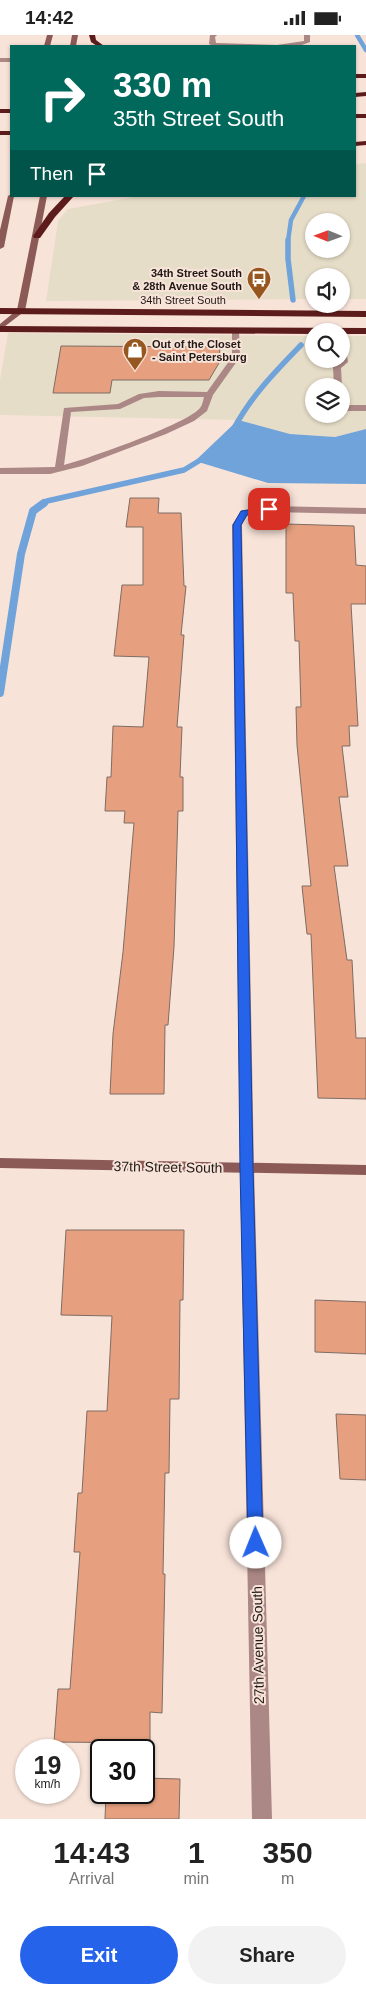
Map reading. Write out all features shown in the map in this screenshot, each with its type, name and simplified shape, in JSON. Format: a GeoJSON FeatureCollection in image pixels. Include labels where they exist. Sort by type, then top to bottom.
{"type":"FeatureCollection","features":[{"type":"Feature","properties":{"kind":"highway"},"geometry":{"type":"LineString","coordinates":[[92,35],[93,41],[99,45]]}},
{"type":"Feature","properties":{"kind":"highway"},"geometry":{"type":"LineString","coordinates":[[37,236],[52,215],[69,197]]}},
{"type":"Feature","properties":{"kind":"highway","name":"34th Street South"},"geometry":{"type":"LineString","coordinates":[[0,311],[366,314]]}},
{"type":"Feature","properties":{"kind":"highway"},"geometry":{"type":"LineString","coordinates":[[0,328],[305,331]]}},
{"type":"Feature","properties":{"kind":"highway"},"geometry":{"type":"LineString","coordinates":[[350,331],[366,331]]}},
{"type":"Feature","properties":{"kind":"main road"},"geometry":{"type":"LineString","coordinates":[[0,247],[11,197]]}},
{"type":"Feature","properties":{"kind":"main road"},"geometry":{"type":"LineString","coordinates":[[0,328],[21,311],[44,197]]}},
{"type":"Feature","properties":{"kind":"main road","name":"37th Street South"},"geometry":{"type":"LineString","coordinates":[[0,1163],[366,1170]]}},
{"type":"Feature","properties":{"kind":"street"},"geometry":{"type":"LineString","coordinates":[[214,35],[212,36],[212,44],[216,45],[302,45],[307,42],[307,35]]}},
{"type":"Feature","properties":{"kind":"street"},"geometry":{"type":"LineString","coordinates":[[0,471],[21,473],[59,469],[79,464],[113,453],[191,419],[204,409],[209,395],[236,357],[236,330]]}},
{"type":"Feature","properties":{"kind":"street"},"geometry":{"type":"LineString","coordinates":[[59,469],[67,410],[120,406],[142,396],[159,394],[209,395]]}},
{"type":"Feature","properties":{"kind":"street"},"geometry":{"type":"LineString","coordinates":[[350,408],[366,408]]}},
{"type":"Feature","properties":{"kind":"street","name":"27th Avenue South"},"geometry":{"type":"LineString","coordinates":[[262,1819],[247,1168],[237,525],[244,513],[269,509],[366,511]]}},
{"type":"Feature","properties":{"kind":"shaded area"},"geometry":{"type":"Polygon","coordinates":[[[366,163],[366,299],[350,299],[350,268],[305,268],[305,299],[46,301],[58,221],[68,209],[134,197],[356,197],[356,164],[366,163]]]}},
{"type":"Feature","properties":{"kind":"shaded area"},"geometry":{"type":"Polygon","coordinates":[[[8,333],[305,336],[305,368],[350,368],[350,336],[366,336],[366,429],[335,437],[290,434],[238,420],[0,415],[0,380],[8,333]]]}},
{"type":"Feature","properties":{"kind":"water"},"geometry":{"type":"Polygon","coordinates":[[[238,420],[290,434],[335,437],[366,429],[366,484],[268,483],[195,461],[238,420]]]}},
{"type":"Feature","properties":{"kind":"building","name":"Out of the Closet - Saint Petersburg"},"geometry":{"type":"Polygon","coordinates":[[[61,346],[220,347],[219,363],[209,380],[112,380],[110,393],[53,393],[61,346]]]}},
{"type":"Feature","properties":{"kind":"building"},"geometry":{"type":"Polygon","coordinates":[[[130,498],[159,498],[158,513],[181,513],[184,586],[186,586],[181,635],[184,635],[177,727],[182,727],[180,777],[183,777],[183,811],[178,811],[174,947],[168,1025],[165,1025],[164,1094],[110,1094],[113,1034],[123,952],[134,823],[124,823],[125,811],[105,811],[107,777],[111,777],[113,726],[143,727],[149,657],[114,656],[122,585],[143,585],[143,527],[126,527],[130,498]]]}},
{"type":"Feature","properties":{"kind":"building"},"geometry":{"type":"Polygon","coordinates":[[[286,524],[354,526],[356,565],[366,566],[366,604],[351,604],[358,726],[349,726],[350,746],[342,746],[348,797],[339,797],[348,866],[334,866],[347,960],[352,960],[356,1038],[366,1038],[366,1099],[318,1098],[311,934],[307,934],[302,886],[311,886],[297,745],[296,707],[301,707],[299,641],[295,641],[293,593],[286,593],[286,524]]]}},
{"type":"Feature","properties":{"kind":"building"},"geometry":{"type":"Polygon","coordinates":[[[66,1230],[184,1230],[183,1300],[180,1300],[179,1399],[170,1399],[169,1473],[165,1473],[162,1713],[150,1712],[150,1739],[90,1739],[90,1742],[80,1742],[80,1739],[54,1739],[58,1689],[70,1689],[80,1552],[74,1552],[78,1493],[82,1493],[87,1411],[107,1411],[112,1316],[61,1315],[66,1230]]]}},
{"type":"Feature","properties":{"kind":"building"},"geometry":{"type":"Polygon","coordinates":[[[315,1300],[366,1302],[366,1354],[315,1352],[315,1300]]]}},
{"type":"Feature","properties":{"kind":"building"},"geometry":{"type":"Polygon","coordinates":[[[336,1414],[366,1415],[366,1480],[340,1479],[336,1414]]]}},
{"type":"Feature","properties":{"kind":"building"},"geometry":{"type":"Polygon","coordinates":[[[155,1778],[180,1779],[179,1819],[105,1819],[106,1804],[155,1804],[155,1778]]]}},
{"type":"Feature","properties":{"kind":"waterway"},"geometry":{"type":"LineString","coordinates":[[357,35],[366,50]]}},
{"type":"Feature","properties":{"kind":"waterway"},"geometry":{"type":"LineString","coordinates":[[288,241],[291,220],[303,197]]}},
{"type":"Feature","properties":{"kind":"waterway"},"geometry":{"type":"LineString","coordinates":[[288,241],[288,259],[293,300]]}},
{"type":"Feature","properties":{"kind":"waterway"},"geometry":{"type":"LineString","coordinates":[[232,432],[255,396],[301,345]]}},
{"type":"Feature","properties":{"kind":"waterway"},"geometry":{"type":"LineString","coordinates":[[42,505],[47,501],[184,470],[207,456]]}},
{"type":"Feature","properties":{"kind":"waterway"},"geometry":{"type":"LineString","coordinates":[[0,693],[21,554],[33,511],[44,503]]}},
{"type":"Feature","properties":{"kind":"place","name":"34th Street South & 28th Avenue South"},"geometry":{"type":"Point","coordinates":[259,300]}},
{"type":"Feature","properties":{"kind":"place","name":"Out of the Closet - Saint Petersburg"},"geometry":{"type":"Point","coordinates":[135,371]}},
{"type":"Feature","properties":{"kind":"route"},"geometry":{"type":"LineString","coordinates":[[256,1543],[247,1168],[237,525],[244,513],[269,509]]}}]}
